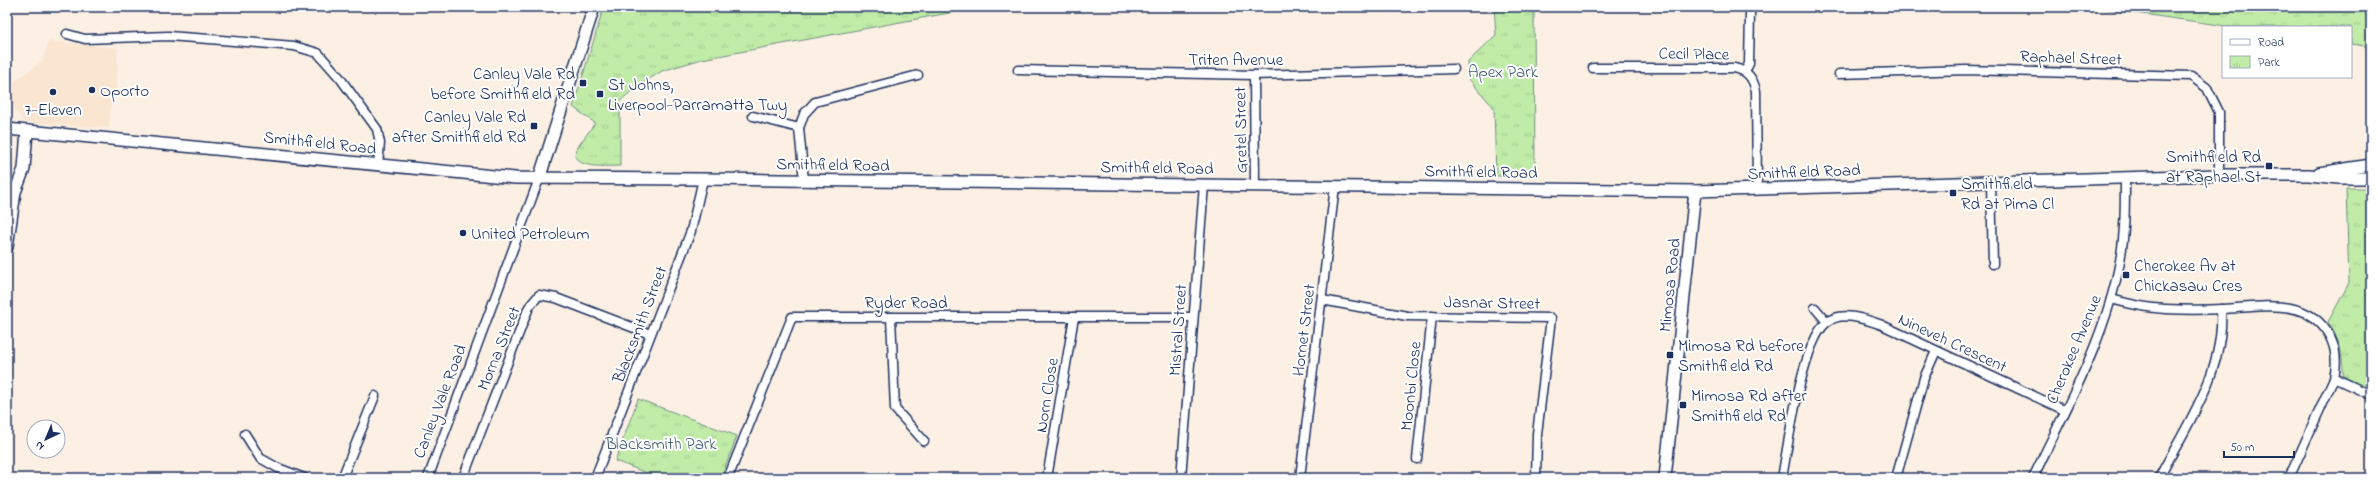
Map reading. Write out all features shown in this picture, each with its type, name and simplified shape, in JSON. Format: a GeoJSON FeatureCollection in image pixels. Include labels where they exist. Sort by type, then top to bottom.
{"type":"FeatureCollection","features":[{"type":"Feature","properties":{"kind":"main road"},"geometry":{"type":"LineString","coordinates":[[539,179],[594,7]]}},
{"type":"Feature","properties":{"kind":"main road","name":"Smithfield Road"},"geometry":{"type":"LineString","coordinates":[[7,129],[539,179],[703,178],[804,181],[1523,188],[1570,191],[1695,191],[2218,175],[2309,175],[2339,178],[2371,178]]}},
{"type":"Feature","properties":{"kind":"main road"},"geometry":{"type":"LineString","coordinates":[[7,247],[15,192],[24,168],[27,131]]}},
{"type":"Feature","properties":{"kind":"main road","name":"Smithfield Road"},"geometry":{"type":"LineString","coordinates":[[2309,175],[2371,164]]}},
{"type":"Feature","properties":{"kind":"main road","name":"Mimosa Road"},"geometry":{"type":"LineString","coordinates":[[1665,478],[1695,191]]}},
{"type":"Feature","properties":{"kind":"street"},"geometry":{"type":"LineString","coordinates":[[1745,71],[1750,64],[1750,12]]}},
{"type":"Feature","properties":{"kind":"street"},"geometry":{"type":"LineString","coordinates":[[67,34],[85,39],[168,36],[209,39],[294,46],[318,53],[340,78],[377,129],[380,143],[378,165]]}},
{"type":"Feature","properties":{"kind":"street","name":"Cecil Place"},"geometry":{"type":"LineString","coordinates":[[1593,68],[1734,68],[1745,71],[1753,80],[1756,91],[1757,189]]}},
{"type":"Feature","properties":{"kind":"street","name":"Triten Avenue"},"geometry":{"type":"LineString","coordinates":[[1018,70],[1254,75],[1454,70]]}},
{"type":"Feature","properties":{"kind":"street","name":"Raphael Street"},"geometry":{"type":"LineString","coordinates":[[1839,74],[1966,70],[2191,76],[2207,88],[2219,112],[2218,175]]}},
{"type":"Feature","properties":{"kind":"street"},"geometry":{"type":"LineString","coordinates":[[804,181],[799,128],[804,114],[815,102],[918,75]]}},
{"type":"Feature","properties":{"kind":"street","name":"Gretel Street"},"geometry":{"type":"LineString","coordinates":[[1254,75],[1255,185]]}},
{"type":"Feature","properties":{"kind":"street"},"geometry":{"type":"LineString","coordinates":[[753,116],[799,128]]}},
{"type":"Feature","properties":{"kind":"street","name":"Blacksmith Street"},"geometry":{"type":"LineString","coordinates":[[595,478],[691,231],[703,178]]}},
{"type":"Feature","properties":{"kind":"street","name":"Canley Vale Road"},"geometry":{"type":"LineString","coordinates":[[428,478],[482,337],[539,179]]}},
{"type":"Feature","properties":{"kind":"street","name":"Cherokee Avenue"},"geometry":{"type":"LineString","coordinates":[[2033,478],[2064,410],[2094,350],[2111,299],[2123,240],[2125,179]]}},
{"type":"Feature","properties":{"kind":"street"},"geometry":{"type":"LineString","coordinates":[[1991,183],[1993,264]]}},
{"type":"Feature","properties":{"kind":"street","name":"Mistral Street"},"geometry":{"type":"LineString","coordinates":[[1181,478],[1204,185]]}},
{"type":"Feature","properties":{"kind":"street","name":"Hornet Street"},"geometry":{"type":"LineString","coordinates":[[1300,478],[1335,186]]}},
{"type":"Feature","properties":{"kind":"street","name":"Morna Street"},"geometry":{"type":"LineString","coordinates":[[463,478],[529,307],[539,295],[556,298],[650,334]]}},
{"type":"Feature","properties":{"kind":"street"},"geometry":{"type":"LineString","coordinates":[[2111,299],[2135,306],[2164,309],[2221,309],[2282,306],[2314,317],[2325,327],[2334,345],[2337,365],[2334,378],[2289,478]]}},
{"type":"Feature","properties":{"kind":"street","name":"Jasnar Street"},"geometry":{"type":"LineString","coordinates":[[1322,300],[1408,316],[1551,318],[1537,434],[1536,478]]}},
{"type":"Feature","properties":{"kind":"street"},"geometry":{"type":"LineString","coordinates":[[1782,478],[1810,350],[1818,332],[1827,322],[1815,308]]}},
{"type":"Feature","properties":{"kind":"street"},"geometry":{"type":"LineString","coordinates":[[2159,478],[2209,383],[2222,337],[2221,309]]}},
{"type":"Feature","properties":{"kind":"street","name":"Moonbi Close"},"geometry":{"type":"LineString","coordinates":[[1417,460],[1432,316]]}},
{"type":"Feature","properties":{"kind":"street","name":"Nineveh Crescent"},"geometry":{"type":"LineString","coordinates":[[1827,322],[1836,318],[1852,316],[1866,319],[2064,410]]}},
{"type":"Feature","properties":{"kind":"street","name":"Ryder Road"},"geometry":{"type":"LineString","coordinates":[[728,478],[792,317],[1193,317]]}},
{"type":"Feature","properties":{"kind":"street"},"geometry":{"type":"LineString","coordinates":[[891,317],[895,409],[924,441]]}},
{"type":"Feature","properties":{"kind":"street","name":"Norn Close"},"geometry":{"type":"LineString","coordinates":[[1047,478],[1074,317]]}},
{"type":"Feature","properties":{"kind":"street"},"geometry":{"type":"LineString","coordinates":[[1896,478],[1924,378],[1936,351]]}},
{"type":"Feature","properties":{"kind":"street"},"geometry":{"type":"LineString","coordinates":[[2334,378],[2371,395]]}},
{"type":"Feature","properties":{"kind":"street"},"geometry":{"type":"LineString","coordinates":[[342,478],[375,396]]}},
{"type":"Feature","properties":{"kind":"street"},"geometry":{"type":"LineString","coordinates":[[245,434],[260,458],[278,468],[304,478]]}},
{"type":"Feature","properties":{"kind":"shaded area"},"geometry":{"type":"Polygon","coordinates":[[[48,41],[118,48],[117,87],[111,103],[109,128],[24,122],[7,99],[7,87],[43,60],[48,41]]]}},
{"type":"Feature","properties":{"kind":"green space"},"geometry":{"type":"Polygon","coordinates":[[[604,7],[1445,7],[965,10],[702,59],[662,71],[635,88],[620,101],[620,166],[595,166],[582,163],[575,156],[577,148],[595,123],[573,107],[604,7]]]}},
{"type":"Feature","properties":{"kind":"green space","name":"Apex Park"},"geometry":{"type":"Polygon","coordinates":[[[1494,7],[1534,7],[1535,176],[1496,176],[1494,108],[1468,78],[1468,62],[1496,35],[1494,7]]]}},
{"type":"Feature","properties":{"kind":"green space"},"geometry":{"type":"Polygon","coordinates":[[[1801,7],[2371,7],[2371,47],[2352,44],[2352,26],[2226,26],[2100,8],[1801,7]]]}},
{"type":"Feature","properties":{"kind":"green space"},"geometry":{"type":"Polygon","coordinates":[[[2346,188],[2371,188],[2371,391],[2343,376],[2340,348],[2328,322],[2349,283],[2346,188]]]}},
{"type":"Feature","properties":{"kind":"green space","name":"Blacksmith Park"},"geometry":{"type":"Polygon","coordinates":[[[638,399],[737,436],[721,478],[660,478],[615,461],[638,399]]]}},
{"type":"Feature","properties":{"kind":"place","name":"Canley Vale Rd before Smithfield Rd"},"geometry":{"type":"Point","coordinates":[583,83]}},
{"type":"Feature","properties":{"kind":"place","name":"Oporto"},"geometry":{"type":"Point","coordinates":[92,90]}},
{"type":"Feature","properties":{"kind":"place","name":"7-Eleven"},"geometry":{"type":"Point","coordinates":[53,92]}},
{"type":"Feature","properties":{"kind":"place","name":"St Johns, Liverpool-Parramatta Twy"},"geometry":{"type":"Point","coordinates":[600,94]}},
{"type":"Feature","properties":{"kind":"place","name":"Canley Vale Rd after Smithfield Rd"},"geometry":{"type":"Point","coordinates":[534,126]}},
{"type":"Feature","properties":{"kind":"place","name":"Smithfield Rd at Raphael St"},"geometry":{"type":"Point","coordinates":[2269,166]}},
{"type":"Feature","properties":{"kind":"place","name":"Smithfield Rd at Pima Cl"},"geometry":{"type":"Point","coordinates":[1953,193]}},
{"type":"Feature","properties":{"kind":"place","name":"United Petroleum"},"geometry":{"type":"Point","coordinates":[463,233]}},
{"type":"Feature","properties":{"kind":"place","name":"Cherokee Av at Chickasaw Cres"},"geometry":{"type":"Point","coordinates":[2126,275]}},
{"type":"Feature","properties":{"kind":"place","name":"Mimosa Rd before Smithfield Rd"},"geometry":{"type":"Point","coordinates":[1670,355]}},
{"type":"Feature","properties":{"kind":"place","name":"Mimosa Rd after Smithfield Rd"},"geometry":{"type":"Point","coordinates":[1683,405]}}]}
